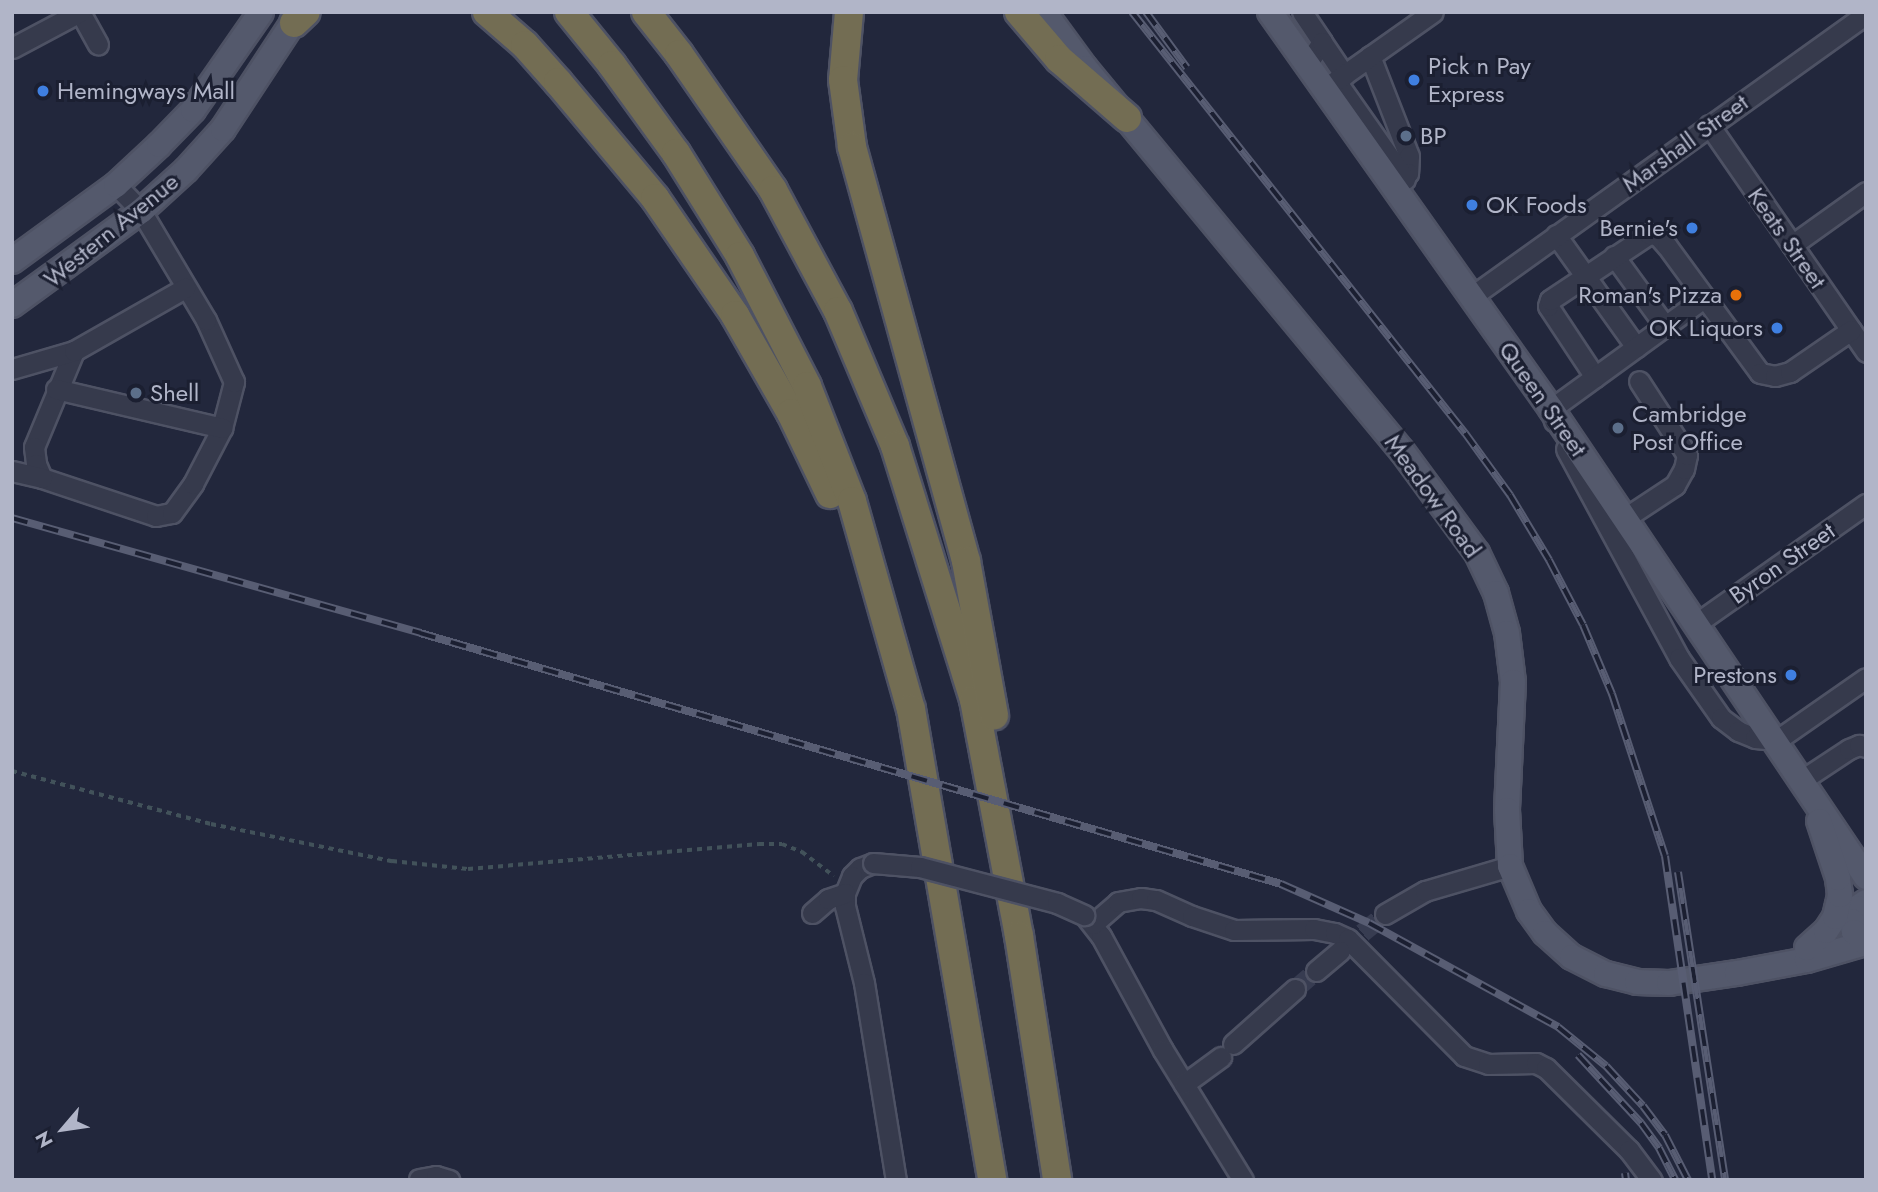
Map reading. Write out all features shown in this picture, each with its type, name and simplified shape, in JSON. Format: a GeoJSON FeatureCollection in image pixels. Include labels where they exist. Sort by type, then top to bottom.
{"type":"FeatureCollection","features":[{"type":"Feature","properties":{"kind":"highway"},"geometry":{"type":"LineString","coordinates":[[487,12],[525,45],[655,198],[735,315],[791,413],[830,494],[866,587],[903,718],[948,932]]}},
{"type":"Feature","properties":{"kind":"highway"},"geometry":{"type":"LineString","coordinates":[[569,12],[612,65],[676,153],[740,256],[807,387],[852,501],[911,709],[992,1180]]}},
{"type":"Feature","properties":{"kind":"highway"},"geometry":{"type":"LineString","coordinates":[[646,12],[679,54],[773,190],[838,311],[895,446],[974,700],[1019,936],[1058,1180]]}},
{"type":"Feature","properties":{"kind":"highway"},"geometry":{"type":"LineString","coordinates":[[849,12],[843,80],[852,147],[966,561],[995,723],[1019,936]]}},
{"type":"Feature","properties":{"kind":"highway"},"geometry":{"type":"LineString","coordinates":[[1019,12],[1069,68],[1127,118]]}},
{"type":"Feature","properties":{"kind":"main road","name":"Western Avenue"},"geometry":{"type":"LineString","coordinates":[[12,261],[116,185],[193,110],[261,12]]}},
{"type":"Feature","properties":{"kind":"main road","name":"Meadow Road"},"geometry":{"type":"LineString","coordinates":[[1044,12],[1127,118],[1402,451],[1478,553],[1496,593],[1507,633],[1513,682],[1507,810],[1510,866],[1528,911],[1545,933],[1572,957],[1605,974],[1637,982],[1669,983],[1768,967],[1815,951],[1866,943]]}},
{"type":"Feature","properties":{"kind":"main road","name":"Queen Street"},"geometry":{"type":"LineString","coordinates":[[1270,12],[1307,64],[1335,82],[1471,297],[1698,623],[1866,877]]}},
{"type":"Feature","properties":{"kind":"main road","name":"Western Avenue"},"geometry":{"type":"LineString","coordinates":[[12,305],[141,211],[223,129],[300,16]]}},
{"type":"Feature","properties":{"kind":"main road","name":"Queen Street"},"geometry":{"type":"LineString","coordinates":[[1806,785],[1830,828],[1852,877],[1857,913]]}},
{"type":"Feature","properties":{"kind":"main road"},"geometry":{"type":"LineString","coordinates":[[1806,785],[1828,800],[1866,852]]}},
{"type":"Feature","properties":{"kind":"main road"},"geometry":{"type":"LineString","coordinates":[[1806,785],[1838,878],[1840,895],[1835,917],[1815,951],[1866,955]]}},
{"type":"Feature","properties":{"kind":"main road","name":"Meadow Road"},"geometry":{"type":"LineString","coordinates":[[1815,951],[1857,913]]}},
{"type":"Feature","properties":{"kind":"main road"},"geometry":{"type":"LineString","coordinates":[[1857,913],[1854,932],[1866,943]]}},
{"type":"Feature","properties":{"kind":"street"},"geometry":{"type":"LineString","coordinates":[[12,48],[80,12],[98,44]]}},
{"type":"Feature","properties":{"kind":"street"},"geometry":{"type":"LineString","coordinates":[[1302,12],[1322,42],[1335,82],[1433,12]]}},
{"type":"Feature","properties":{"kind":"street","name":"Marshall Street"},"geometry":{"type":"LineString","coordinates":[[1471,297],[1866,14]]}},
{"type":"Feature","properties":{"kind":"street"},"geometry":{"type":"LineString","coordinates":[[1307,64],[1322,42]]}},
{"type":"Feature","properties":{"kind":"street"},"geometry":{"type":"LineString","coordinates":[[1370,56],[1409,156],[1410,166],[1400,184]]}},
{"type":"Feature","properties":{"kind":"street","name":"Keats Street"},"geometry":{"type":"LineString","coordinates":[[1709,125],[1866,352]]}},
{"type":"Feature","properties":{"kind":"street"},"geometry":{"type":"LineString","coordinates":[[12,471],[42,478],[156,516],[172,513],[193,484],[222,428],[234,382],[206,320],[141,211],[116,185]]}},
{"type":"Feature","properties":{"kind":"street"},"geometry":{"type":"LineString","coordinates":[[1792,245],[1866,192]]}},
{"type":"Feature","properties":{"kind":"street"},"geometry":{"type":"LineString","coordinates":[[1556,235],[1636,348]]}},
{"type":"Feature","properties":{"kind":"street"},"geometry":{"type":"LineString","coordinates":[[1595,377],[1550,313],[1548,306],[1550,300],[1641,237],[1657,235],[1760,373],[1775,376],[1790,372],[1851,330]]}},
{"type":"Feature","properties":{"kind":"street"},"geometry":{"type":"LineString","coordinates":[[1614,256],[1665,326]]}},
{"type":"Feature","properties":{"kind":"street"},"geometry":{"type":"LineString","coordinates":[[12,369],[74,351],[185,288]]}},
{"type":"Feature","properties":{"kind":"street"},"geometry":{"type":"LineString","coordinates":[[1704,298],[1551,409],[1572,461],[1679,658],[1706,701],[1738,731],[1755,738],[1777,740],[1866,678]]}},
{"type":"Feature","properties":{"kind":"street"},"geometry":{"type":"LineString","coordinates":[[42,478],[36,464],[34,447],[74,351]]}},
{"type":"Feature","properties":{"kind":"street"},"geometry":{"type":"LineString","coordinates":[[1625,518],[1675,485],[1684,470],[1687,455],[1639,381]]}},
{"type":"Feature","properties":{"kind":"street"},"geometry":{"type":"LineString","coordinates":[[56,389],[222,428]]}},
{"type":"Feature","properties":{"kind":"street","name":"Byron Street"},"geometry":{"type":"LineString","coordinates":[[1698,623],[1866,503]]}},
{"type":"Feature","properties":{"kind":"street"},"geometry":{"type":"LineString","coordinates":[[1806,785],[1849,749],[1859,745],[1866,747]]}},
{"type":"Feature","properties":{"kind":"street"},"geometry":{"type":"LineString","coordinates":[[813,913],[828,899],[846,889],[860,868],[873,863],[920,867],[1057,903],[1089,919],[1184,1084],[1244,1180]]}},
{"type":"Feature","properties":{"kind":"street"},"geometry":{"type":"LineString","coordinates":[[1385,914],[1426,891],[1510,866]]}},
{"type":"Feature","properties":{"kind":"street"},"geometry":{"type":"LineString","coordinates":[[846,889],[896,1180]]}},
{"type":"Feature","properties":{"kind":"street"},"geometry":{"type":"LineString","coordinates":[[1089,919],[1118,902],[1141,898],[1156,900],[1234,930],[1314,929],[1348,939],[1464,1056],[1488,1064],[1536,1063],[1546,1068],[1629,1150],[1652,1180]]}},
{"type":"Feature","properties":{"kind":"street"},"geometry":{"type":"LineString","coordinates":[[1316,971],[1340,951]]}},
{"type":"Feature","properties":{"kind":"street"},"geometry":{"type":"LineString","coordinates":[[1184,1084],[1227,1050],[1295,989]]}},
{"type":"Feature","properties":{"kind":"street"},"geometry":{"type":"LineString","coordinates":[[418,1176],[436,1176],[449,1180]]}},
{"type":"Feature","properties":{"kind":"path"},"geometry":{"type":"LineString","coordinates":[[12,771],[211,824],[392,861],[468,869],[782,844],[802,852],[846,889]]}},
{"type":"Feature","properties":{"kind":"tunnel"},"geometry":{"type":"LineString","coordinates":[[1340,951],[1385,914]]}},
{"type":"Feature","properties":{"kind":"tunnel"},"geometry":{"type":"LineString","coordinates":[[1295,989],[1316,971]]}},
{"type":"Feature","properties":{"kind":"railway"},"geometry":{"type":"LineString","coordinates":[[1132,12],[1465,433],[1510,495],[1549,560],[1583,625],[1612,694],[1665,856],[1712,1180]]}},
{"type":"Feature","properties":{"kind":"railway"},"geometry":{"type":"LineString","coordinates":[[1146,12],[1187,68]]}},
{"type":"Feature","properties":{"kind":"railway"},"geometry":{"type":"LineString","coordinates":[[12,518],[420,633],[1281,884],[1369,923],[1558,1027],[1606,1066],[1643,1106],[1665,1135],[1688,1180]]}},
{"type":"Feature","properties":{"kind":"railway"},"geometry":{"type":"LineString","coordinates":[[1678,872],[1725,1180]]}},
{"type":"Feature","properties":{"kind":"railway"},"geometry":{"type":"LineString","coordinates":[[1578,1055],[1641,1123],[1659,1148],[1675,1180]]}},
{"type":"Feature","properties":{"kind":"railway"},"geometry":{"type":"LineString","coordinates":[[1625,1173],[1626,1180]]}},
{"type":"Feature","properties":{"kind":"place","name":"Pick n Pay Express"},"geometry":{"type":"Point","coordinates":[1414,80]}},
{"type":"Feature","properties":{"kind":"place","name":"Hemingways Mall"},"geometry":{"type":"Point","coordinates":[43,91]}},
{"type":"Feature","properties":{"kind":"place","name":"BP"},"geometry":{"type":"Point","coordinates":[1406,136]}},
{"type":"Feature","properties":{"kind":"place","name":"OK Foods"},"geometry":{"type":"Point","coordinates":[1472,205]}},
{"type":"Feature","properties":{"kind":"place","name":"Bernie's"},"geometry":{"type":"Point","coordinates":[1692,228]}},
{"type":"Feature","properties":{"kind":"place","name":"Roman's Pizza"},"geometry":{"type":"Point","coordinates":[1736,295]}},
{"type":"Feature","properties":{"kind":"place","name":"OK Liquors"},"geometry":{"type":"Point","coordinates":[1777,328]}},
{"type":"Feature","properties":{"kind":"place","name":"Shell"},"geometry":{"type":"Point","coordinates":[136,393]}},
{"type":"Feature","properties":{"kind":"place","name":"Cambridge Post Office"},"geometry":{"type":"Point","coordinates":[1618,428]}},
{"type":"Feature","properties":{"kind":"place","name":"Prestons"},"geometry":{"type":"Point","coordinates":[1791,675]}}]}
